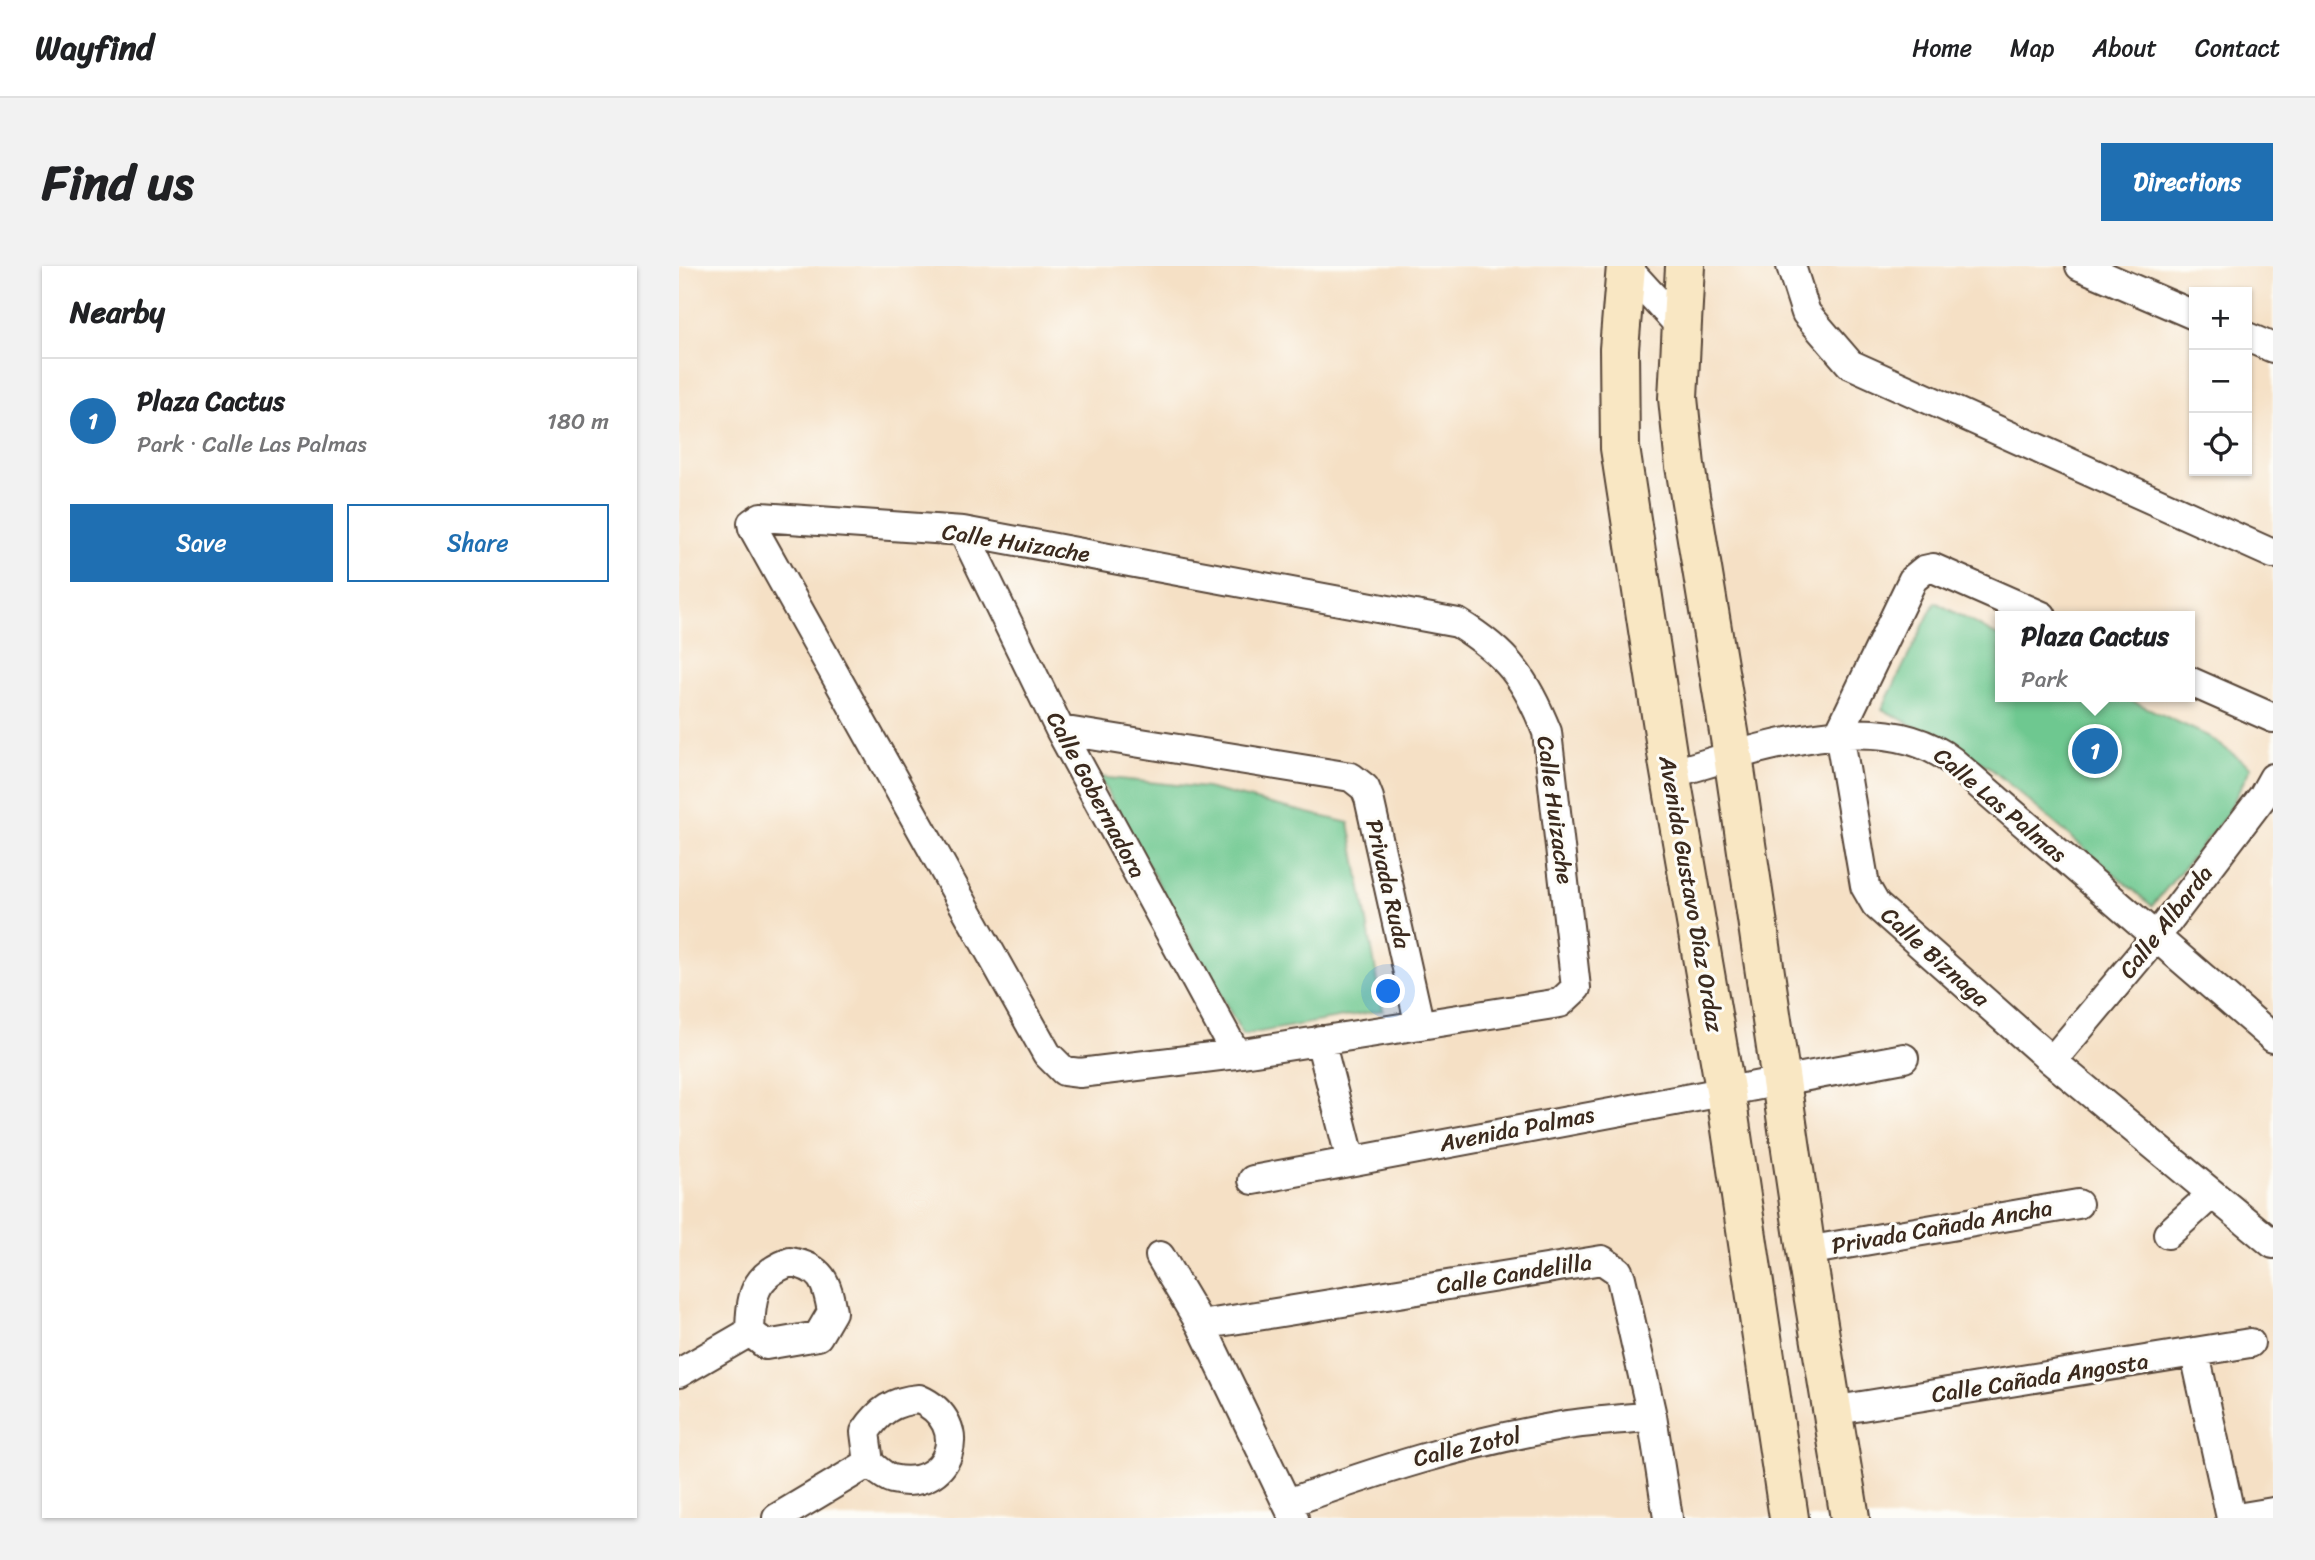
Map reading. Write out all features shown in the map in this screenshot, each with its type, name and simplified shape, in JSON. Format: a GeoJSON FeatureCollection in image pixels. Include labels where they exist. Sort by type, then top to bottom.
{"type":"FeatureCollection","features":[{"type":"Feature","properties":{"kind":"street"},"geometry":{"type":"LineString","coordinates":[[1685,266],[1678,398],[1685,466],[1733,756],[1806,1251],[1850,1518]]}},
{"type":"Feature","properties":{"kind":"street"},"geometry":{"type":"LineString","coordinates":[[1791,266],[1806,313],[1850,364],[2273,554]]}},
{"type":"Feature","properties":{"kind":"street"},"geometry":{"type":"LineString","coordinates":[[2080,266],[2189,313]]}},
{"type":"Feature","properties":{"kind":"street"},"geometry":{"type":"LineString","coordinates":[[1625,267],[1680,326]]}},
{"type":"Feature","properties":{"kind":"street","name":"Avenida Gustavo Díaz Ordaz"},"geometry":{"type":"LineString","coordinates":[[1625,267],[1619,349],[1620,447],[1670,774],[1725,1089],[1789,1518]]}},
{"type":"Feature","properties":{"kind":"street"},"geometry":{"type":"LineString","coordinates":[[2252,339],[2273,348]]}},
{"type":"Feature","properties":{"kind":"street","name":"Calle Huizache"},"geometry":{"type":"LineString","coordinates":[[1236,1054],[1080,1073],[1064,1071],[1047,1054],[752,523],[761,517],[963,531],[1445,620],[1458,623],[1490,642],[1521,679],[1547,732],[1577,976],[1573,995],[1560,1003],[1419,1022]]}},
{"type":"Feature","properties":{"kind":"street","name":"Calle Gobernadora"},"geometry":{"type":"LineString","coordinates":[[963,531],[1060,730],[1236,1054]]}},
{"type":"Feature","properties":{"kind":"street"},"geometry":{"type":"LineString","coordinates":[[1839,733],[1913,579],[1924,570],[1933,568],[2031,611]]}},
{"type":"Feature","properties":{"kind":"street"},"geometry":{"type":"LineString","coordinates":[[2195,684],[2273,718]]}},
{"type":"Feature","properties":{"kind":"street","name":"Privada Ruda"},"geometry":{"type":"LineString","coordinates":[[1060,730],[1351,777],[1365,788],[1419,1022]]}},
{"type":"Feature","properties":{"kind":"street","name":"Calle Las Palmas"},"geometry":{"type":"LineString","coordinates":[[1670,774],[1733,756],[1839,733],[1905,736],[1941,752],[2273,1038]]}},
{"type":"Feature","properties":{"kind":"street","name":"Calle Biznaga"},"geometry":{"type":"LineString","coordinates":[[1839,733],[1861,873],[1870,897],[2052,1061],[2273,1244]]}},
{"type":"Feature","properties":{"kind":"street","name":"Calle Albarda"},"geometry":{"type":"LineString","coordinates":[[2052,1061],[2155,939],[2273,778]]}},
{"type":"Feature","properties":{"kind":"street"},"geometry":{"type":"LineString","coordinates":[[1236,1054],[1419,1022]]}},
{"type":"Feature","properties":{"kind":"street"},"geometry":{"type":"LineString","coordinates":[[1319,1040],[1351,1161]]}},
{"type":"Feature","properties":{"kind":"street","name":"Avenida Palmas"},"geometry":{"type":"LineString","coordinates":[[1253,1180],[1725,1089],[1904,1058]]}},
{"type":"Feature","properties":{"kind":"street"},"geometry":{"type":"LineString","coordinates":[[2168,1234],[2212,1194]]}},
{"type":"Feature","properties":{"kind":"street","name":"Privada Cañada Ancha"},"geometry":{"type":"LineString","coordinates":[[1806,1251],[2078,1204]]}},
{"type":"Feature","properties":{"kind":"street"},"geometry":{"type":"LineString","coordinates":[[1160,1256],[1201,1325],[1291,1510]]}},
{"type":"Feature","properties":{"kind":"street","name":"Calle Candelilla"},"geometry":{"type":"LineString","coordinates":[[1201,1325],[1602,1260],[1618,1271],[1621,1278],[1652,1416],[1668,1518]]}},
{"type":"Feature","properties":{"kind":"street"},"geometry":{"type":"LineString","coordinates":[[679,1373],[750,1332]]}},
{"type":"Feature","properties":{"kind":"street","name":"Calle Cañada Angosta"},"geometry":{"type":"LineString","coordinates":[[1831,1411],[2250,1343]]}},
{"type":"Feature","properties":{"kind":"street"},"geometry":{"type":"LineString","coordinates":[[2195,1354],[2231,1518]]}},
{"type":"Feature","properties":{"kind":"street","name":"Calle Zotol"},"geometry":{"type":"LineString","coordinates":[[1291,1510],[1392,1466],[1460,1447],[1557,1426],[1652,1416]]}},
{"type":"Feature","properties":{"kind":"street"},"geometry":{"type":"LineString","coordinates":[[777,1518],[869,1463]]}},
{"type":"Feature","properties":{"kind":"street"},"geometry":{"type":"LineString","coordinates":[[2237,1518],[2273,1512]]}},
{"type":"Feature","properties":{"kind":"green space"},"geometry":{"type":"Polygon","coordinates":[[[1935,602],[1995,634],[1995,702],[2135,702],[2208,736],[2251,767],[2226,816],[2152,906],[1989,767],[1882,709],[1935,602]]]}},
{"type":"Feature","properties":{"kind":"green space"},"geometry":{"type":"Polygon","coordinates":[[[1099,777],[1206,788],[1349,823],[1383,1010],[1243,1035],[1099,777]]]}},
{"type":"Feature","properties":{"kind":"place","name":"Plaza Cactus"},"geometry":{"type":"Point","coordinates":[2095,751]}}]}
